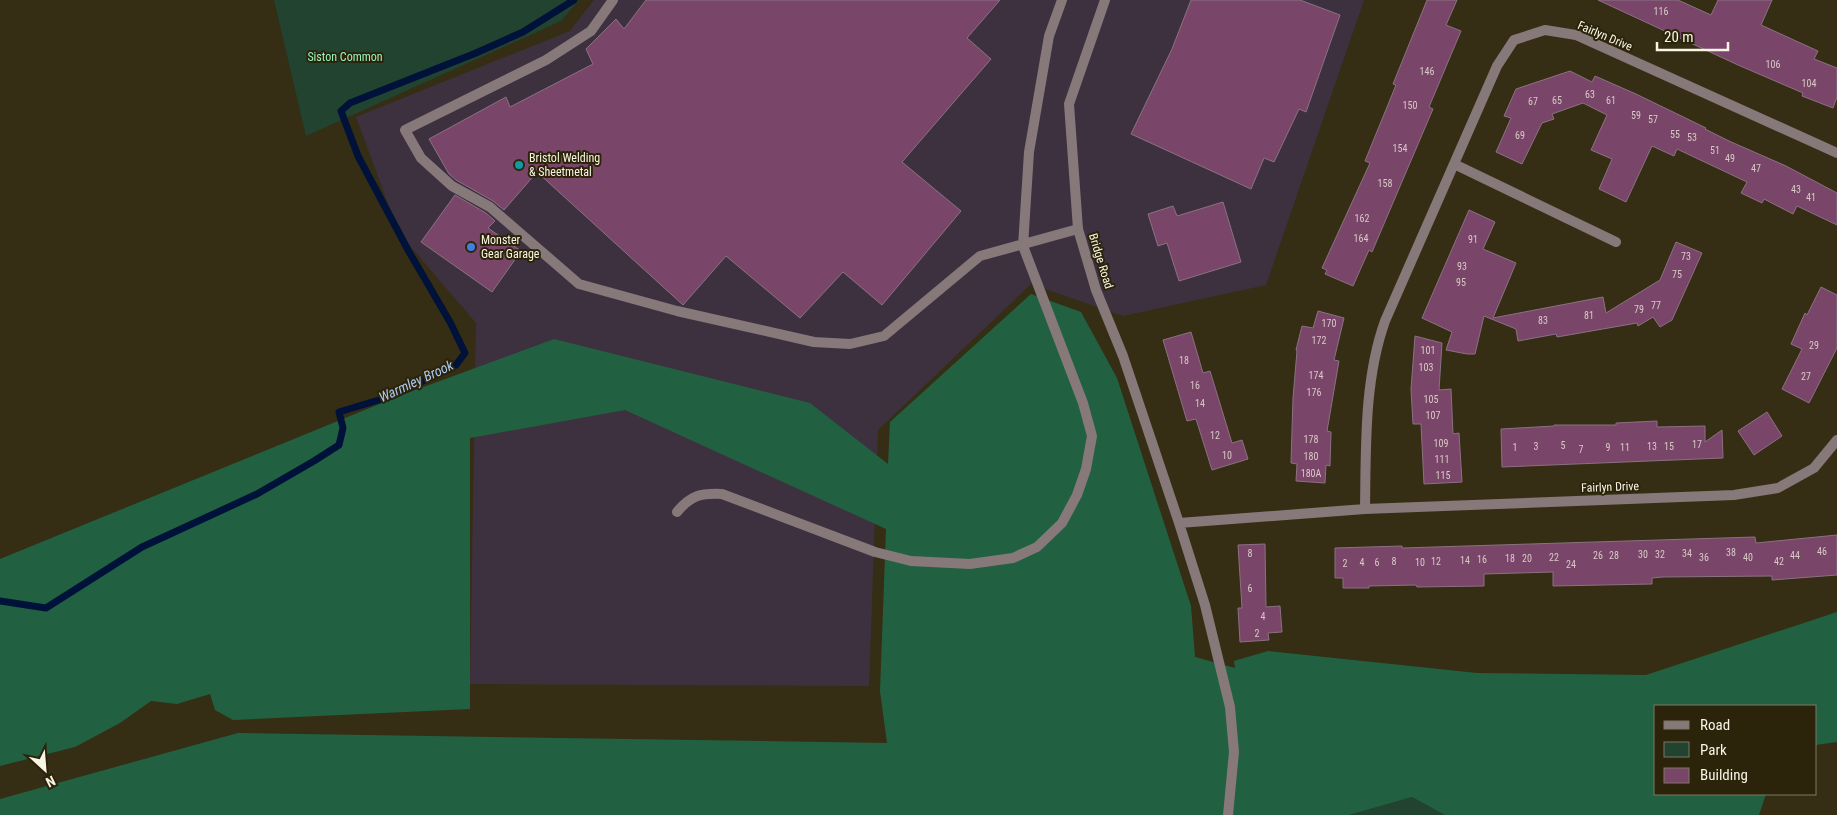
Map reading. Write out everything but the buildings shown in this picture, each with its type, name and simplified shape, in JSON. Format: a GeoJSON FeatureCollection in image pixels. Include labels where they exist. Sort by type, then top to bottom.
{"type":"FeatureCollection","features":[{"type":"Feature","properties":{"kind":"street"},"geometry":{"type":"LineString","coordinates":[[612,0],[591,31],[546,60],[405,130],[421,158],[452,186],[490,208],[579,284],[677,311],[805,340],[850,344],[884,336],[980,256],[1023,246],[1078,229]]}},
{"type":"Feature","properties":{"kind":"street"},"geometry":{"type":"LineString","coordinates":[[677,512],[686,501],[703,493],[722,494],[876,552],[911,562],[970,564],[1013,558],[1037,547],[1062,523],[1077,495],[1086,469],[1092,436],[1083,403],[1023,246],[1029,152],[1049,36],[1062,0]]}},
{"type":"Feature","properties":{"kind":"street","name":"Bridge Road"},"geometry":{"type":"LineString","coordinates":[[1105,0],[1069,104],[1078,229],[1096,290],[1123,356],[1205,605],[1230,707],[1234,752],[1228,815]]}},
{"type":"Feature","properties":{"kind":"street","name":"Fairlyn Drive"},"geometry":{"type":"LineString","coordinates":[[1365,509],[1367,413],[1377,342],[1497,66],[1514,40],[1545,30],[1576,35],[1837,153]]}},
{"type":"Feature","properties":{"kind":"street"},"geometry":{"type":"LineString","coordinates":[[1454,164],[1616,242]]}},
{"type":"Feature","properties":{"kind":"street","name":"Fairlyn Drive"},"geometry":{"type":"LineString","coordinates":[[1179,523],[1365,509],[1734,495],[1778,488],[1814,468],[1837,440]]}},
{"type":"Feature","properties":{"kind":"shaded area"},"geometry":{"type":"Polygon","coordinates":[[[594,0],[1364,0],[1266,285],[1123,316],[1031,284],[878,430],[869,686],[470,684],[476,323],[399,233],[356,117],[570,31],[594,0]]]}},
{"type":"Feature","properties":{"kind":"green space","name":"Siston Common"},"geometry":{"type":"Polygon","coordinates":[[[274,0],[579,0],[561,21],[306,136],[274,0]]]}},
{"type":"Feature","properties":{"kind":"green space"},"geometry":{"type":"Polygon","coordinates":[[[1031,294],[1081,312],[1117,378],[1191,606],[1195,657],[1235,668],[1234,661],[1268,651],[1477,673],[1646,675],[1837,612],[1837,742],[1817,745],[1817,705],[1654,705],[1654,795],[1766,795],[1759,815],[1445,815],[1412,797],[1349,815],[0,815],[0,799],[238,733],[887,743],[880,691],[886,529],[625,410],[470,438],[470,709],[233,720],[215,710],[210,694],[177,704],[151,701],[120,723],[75,747],[0,766],[0,559],[399,396],[554,339],[810,403],[888,464],[890,422],[1031,294]]]}},
{"type":"Feature","properties":{"kind":"green space"},"geometry":{"type":"Polygon","coordinates":[[[1412,797],[1445,815],[1349,815],[1412,797]]]}},
{"type":"Feature","properties":{"kind":"waterway","name":"Warmley Brook"},"geometry":{"type":"LineString","coordinates":[[0,601],[46,608],[142,547],[257,494],[339,445],[343,428],[339,412],[392,396],[456,365],[465,353],[450,322],[408,250],[358,156],[341,111],[350,103],[476,53],[523,32],[574,0]]}},
{"type":"Feature","properties":{"kind":"place","name":"Bristol Welding & Sheetmetal"},"geometry":{"type":"Point","coordinates":[519,165]}},
{"type":"Feature","properties":{"kind":"place","name":"Monster Gear Garage"},"geometry":{"type":"Point","coordinates":[471,247]}}]}
